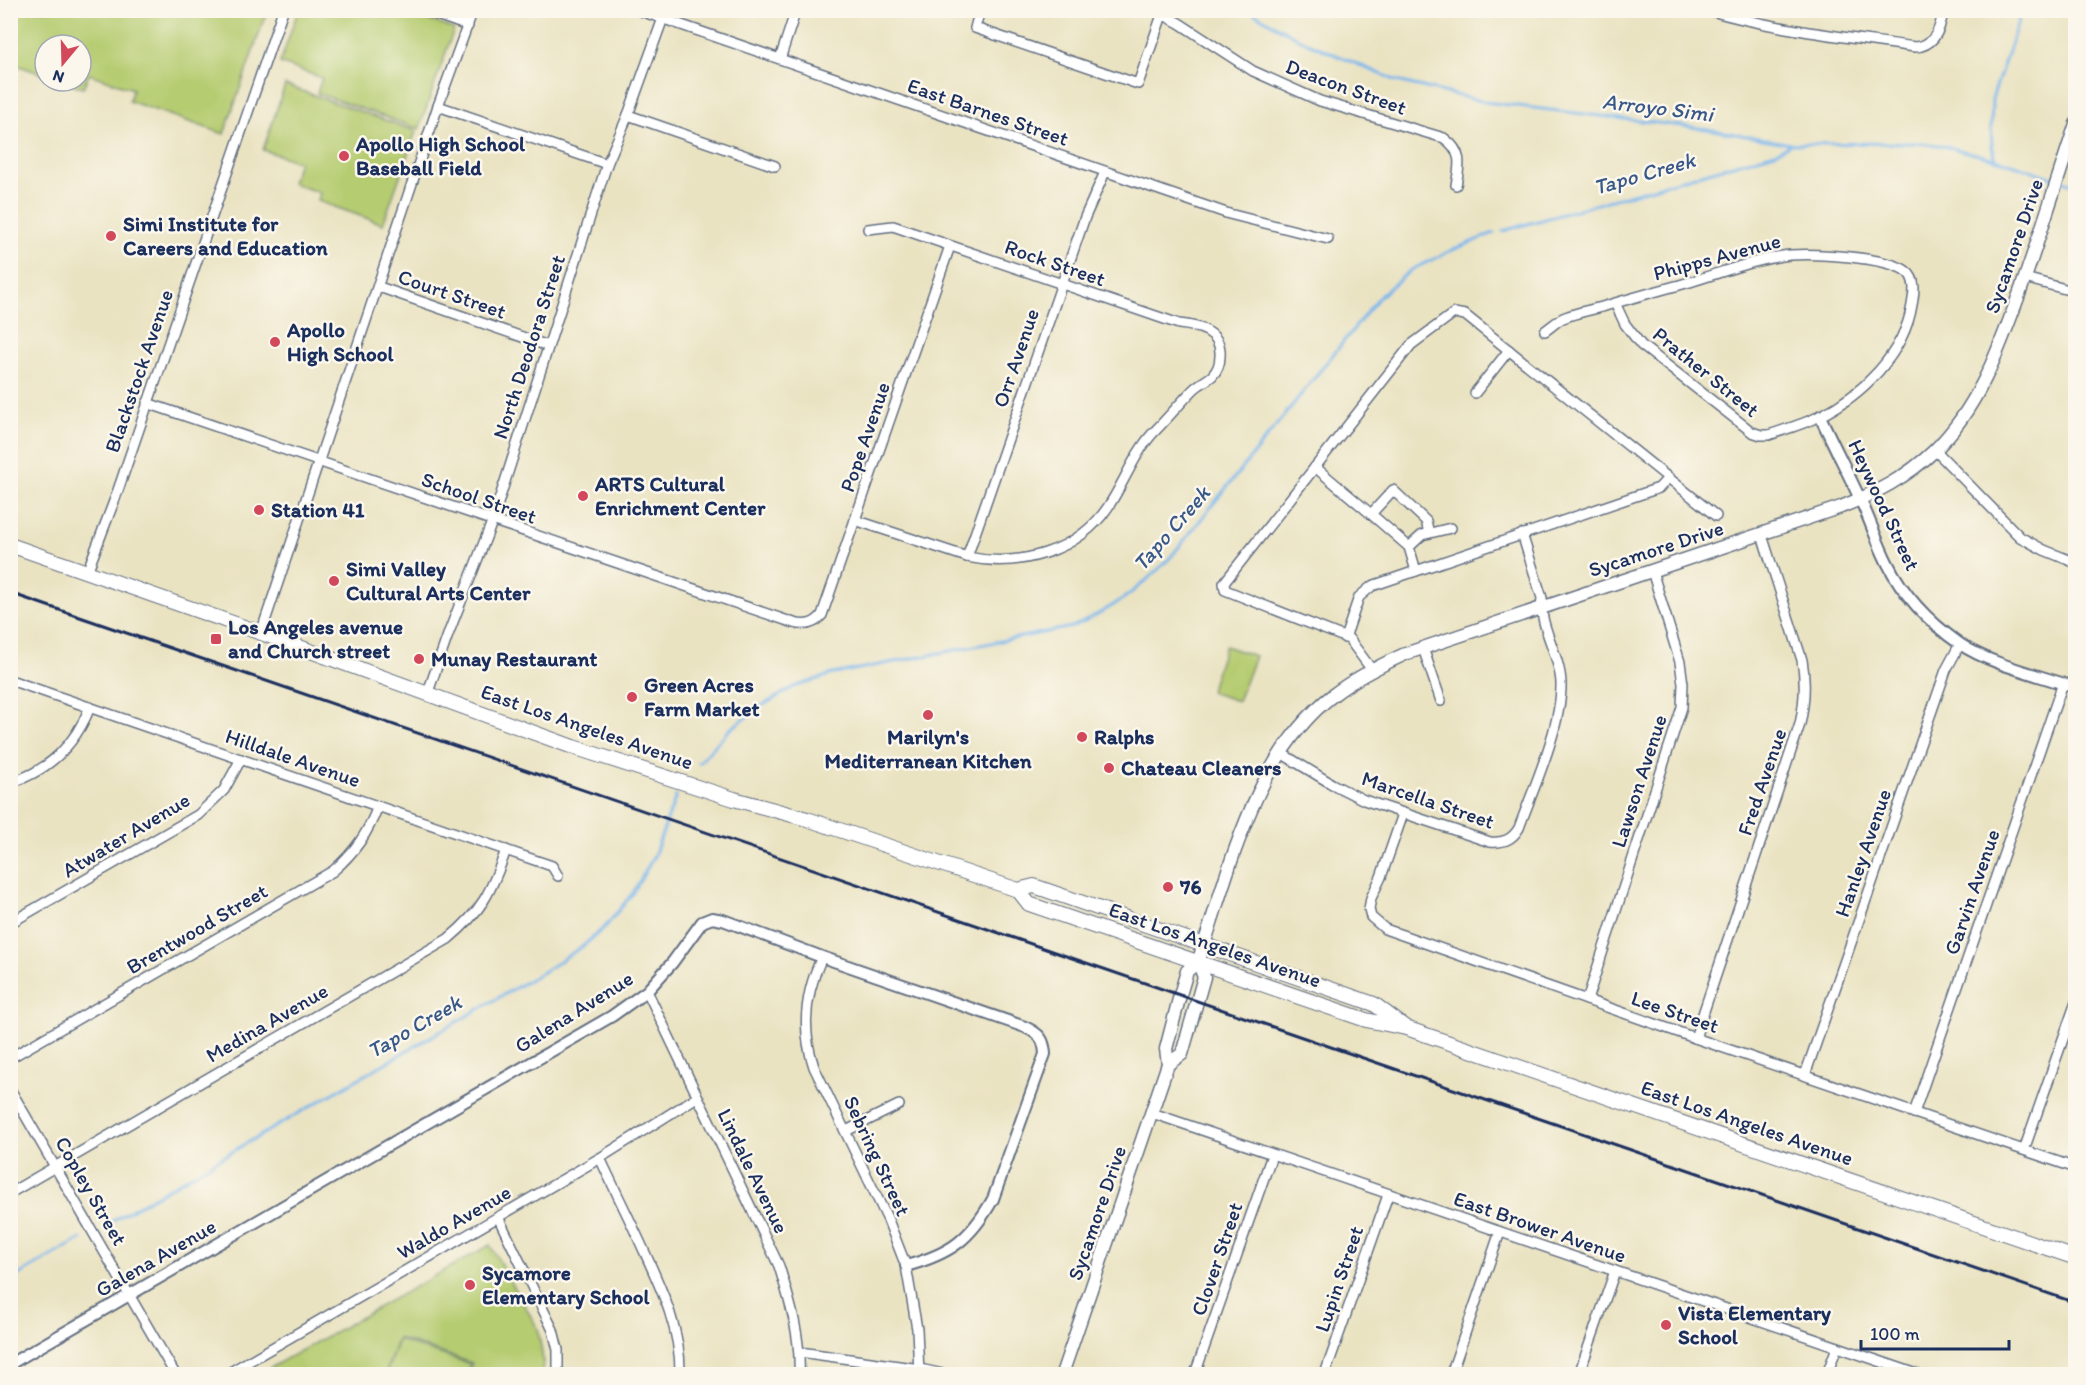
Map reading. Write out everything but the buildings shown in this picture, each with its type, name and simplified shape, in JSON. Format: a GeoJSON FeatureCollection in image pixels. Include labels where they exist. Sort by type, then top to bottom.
{"type":"FeatureCollection","features":[{"type":"Feature","properties":{"kind":"main road","name":"Sycamore Drive"},"geometry":{"type":"LineString","coordinates":[[1062,1374],[1168,1065],[1166,1049],[1187,970],[1198,962],[1252,807],[1266,778],[1281,753],[1314,712],[1332,696],[1372,670],[1423,648],[1762,535],[1860,499],[1894,482],[1918,465],[1935,450],[1968,409],[1988,375],[2025,278],[2075,127]]}},
{"type":"Feature","properties":{"kind":"main road","name":"East Los Angeles Avenue"},"geometry":{"type":"LineString","coordinates":[[10,545],[628,765],[734,799],[807,819],[1018,890],[1029,904],[1366,1020],[1406,1028],[2076,1258]]}},
{"type":"Feature","properties":{"kind":"main road","name":"East Los Angeles Avenue"},"geometry":{"type":"LineString","coordinates":[[1018,890],[1034,885],[1374,1004],[1406,1028]]}},
{"type":"Feature","properties":{"kind":"main road","name":"Sycamore Drive"},"geometry":{"type":"LineString","coordinates":[[1168,1065],[1182,1054],[1204,977],[1198,962]]}},
{"type":"Feature","properties":{"kind":"street","name":"Blackstock Avenue"},"geometry":{"type":"LineString","coordinates":[[87,572],[116,496],[283,10]]}},
{"type":"Feature","properties":{"kind":"street"},"geometry":{"type":"LineString","coordinates":[[423,10],[468,26]]}},
{"type":"Feature","properties":{"kind":"street"},"geometry":{"type":"LineString","coordinates":[[261,633],[438,106],[473,10]]}},
{"type":"Feature","properties":{"kind":"street","name":"East Barnes Street"},"geometry":{"type":"LineString","coordinates":[[639,10],[664,15],[780,59],[1229,214],[1328,239]]}},
{"type":"Feature","properties":{"kind":"street"},"geometry":{"type":"LineString","coordinates":[[780,59],[796,10]]}},
{"type":"Feature","properties":{"kind":"street","name":"Deacon Street"},"geometry":{"type":"LineString","coordinates":[[980,10],[975,28],[1138,84],[1158,13],[1179,23],[1253,71],[1320,101],[1444,138],[1458,153],[1459,170],[1456,186]]}},
{"type":"Feature","properties":{"kind":"street"},"geometry":{"type":"LineString","coordinates":[[1708,10],[1738,20],[1784,29],[1915,47],[1928,44],[1933,39],[1940,28],[1943,10]]}},
{"type":"Feature","properties":{"kind":"street","name":"North Deodora Street"},"geometry":{"type":"LineString","coordinates":[[427,695],[492,522],[607,164],[628,115],[664,15]]}},
{"type":"Feature","properties":{"kind":"street"},"geometry":{"type":"LineString","coordinates":[[438,106],[607,164]]}},
{"type":"Feature","properties":{"kind":"street"},"geometry":{"type":"LineString","coordinates":[[628,115],[775,166]]}},
{"type":"Feature","properties":{"kind":"street","name":"Orr Avenue"},"geometry":{"type":"LineString","coordinates":[[967,557],[1084,217],[1105,172]]}},
{"type":"Feature","properties":{"kind":"street","name":"Rock Street"},"geometry":{"type":"LineString","coordinates":[[868,229],[893,226],[1179,324],[1204,328],[1212,334],[1220,348],[1219,365],[1213,375],[1196,387],[1150,437],[1109,506],[1098,521],[1084,533],[1058,549],[1026,558],[997,561],[967,557]]}},
{"type":"Feature","properties":{"kind":"street","name":"Pope Avenue"},"geometry":{"type":"LineString","coordinates":[[800,625],[813,623],[822,615],[950,246]]}},
{"type":"Feature","properties":{"kind":"street","name":"Phipps Avenue"},"geometry":{"type":"LineString","coordinates":[[1545,331],[1562,318],[1791,255],[1818,254],[1855,258],[1905,270]]}},
{"type":"Feature","properties":{"kind":"street","name":"Prather Street"},"geometry":{"type":"LineString","coordinates":[[1615,303],[1625,324],[1641,345],[1752,432],[1769,435],[1820,416],[1844,402],[1881,368],[1899,342],[1910,317],[1914,293],[1912,278],[1905,270]]}},
{"type":"Feature","properties":{"kind":"street"},"geometry":{"type":"LineString","coordinates":[[2025,278],[2076,292]]}},
{"type":"Feature","properties":{"kind":"street","name":"Court Street"},"geometry":{"type":"LineString","coordinates":[[379,287],[548,346]]}},
{"type":"Feature","properties":{"kind":"street"},"geometry":{"type":"LineString","coordinates":[[1372,670],[1349,639],[1225,591],[1224,583],[1411,345],[1454,313],[1465,315],[1716,516]]}},
{"type":"Feature","properties":{"kind":"street"},"geometry":{"type":"LineString","coordinates":[[1475,393],[1509,350]]}},
{"type":"Feature","properties":{"kind":"street","name":"School Street"},"geometry":{"type":"LineString","coordinates":[[147,403],[800,625]]}},
{"type":"Feature","properties":{"kind":"street","name":"Heywood Street"},"geometry":{"type":"LineString","coordinates":[[1820,416],[1860,499],[1887,563],[1901,587],[1928,617],[1960,644],[1984,657],[2076,688]]}},
{"type":"Feature","properties":{"kind":"street"},"geometry":{"type":"LineString","coordinates":[[1935,450],[2020,537],[2076,563]]}},
{"type":"Feature","properties":{"kind":"street"},"geometry":{"type":"LineString","coordinates":[[1315,467],[1409,547],[1416,571]]}},
{"type":"Feature","properties":{"kind":"street"},"geometry":{"type":"LineString","coordinates":[[1345,638],[1359,597],[1372,586],[1659,488],[1668,478]]}},
{"type":"Feature","properties":{"kind":"street"},"geometry":{"type":"LineString","coordinates":[[1371,514],[1392,490],[1426,520],[1429,533]]}},
{"type":"Feature","properties":{"kind":"street"},"geometry":{"type":"LineString","coordinates":[[855,520],[967,557]]}},
{"type":"Feature","properties":{"kind":"street"},"geometry":{"type":"LineString","coordinates":[[1409,547],[1422,535],[1451,528]]}},
{"type":"Feature","properties":{"kind":"street","name":"Marcella Street"},"geometry":{"type":"LineString","coordinates":[[1281,753],[1356,796],[1403,814],[1490,842],[1504,842],[1517,832],[1556,725],[1561,700],[1559,664],[1541,608],[1542,598],[1522,534]]}},
{"type":"Feature","properties":{"kind":"street","name":"Fred Avenue"},"geometry":{"type":"LineString","coordinates":[[1695,1038],[1800,724],[1805,703],[1802,660],[1762,535]]}},
{"type":"Feature","properties":{"kind":"street","name":"Lawson Avenue"},"geometry":{"type":"LineString","coordinates":[[1587,1000],[1682,707],[1683,684],[1680,662],[1652,571]]}},
{"type":"Feature","properties":{"kind":"street","name":"Hanley Avenue"},"geometry":{"type":"LineString","coordinates":[[1805,1075],[1946,669],[1960,644]]}},
{"type":"Feature","properties":{"kind":"street"},"geometry":{"type":"LineString","coordinates":[[1423,648],[1441,701]]}},
{"type":"Feature","properties":{"kind":"street","name":"Hilldale Avenue"},"geometry":{"type":"LineString","coordinates":[[10,680],[552,866],[558,876]]}},
{"type":"Feature","properties":{"kind":"street","name":"Garvin Avenue"},"geometry":{"type":"LineString","coordinates":[[1914,1113],[2063,683]]}},
{"type":"Feature","properties":{"kind":"street"},"geometry":{"type":"LineString","coordinates":[[10,783],[26,778],[44,768],[60,755],[74,740],[90,707]]}},
{"type":"Feature","properties":{"kind":"street","name":"Atwater Avenue"},"geometry":{"type":"LineString","coordinates":[[10,923],[198,815],[224,790],[241,759]]}},
{"type":"Feature","properties":{"kind":"street","name":"Brentwood Street"},"geometry":{"type":"LineString","coordinates":[[10,1058],[333,871],[361,842],[378,806]]}},
{"type":"Feature","properties":{"kind":"street","name":"Lee Street"},"geometry":{"type":"LineString","coordinates":[[1403,814],[1381,877],[1371,898],[1369,909],[1371,917],[1385,929],[2076,1168]]}},
{"type":"Feature","properties":{"kind":"street","name":"Medina Avenue"},"geometry":{"type":"LineString","coordinates":[[10,1193],[448,939],[468,922],[484,903],[495,883],[506,850]]}},
{"type":"Feature","properties":{"kind":"street","name":"Galena Avenue"},"geometry":{"type":"LineString","coordinates":[[10,1364],[612,1016],[646,991],[672,963],[702,922],[712,918],[1025,1027],[1038,1034],[1044,1042],[1045,1054],[993,1199],[984,1215],[970,1233],[954,1246],[933,1258],[906,1266]]}},
{"type":"Feature","properties":{"kind":"street","name":"Sebring Street"},"geometry":{"type":"LineString","coordinates":[[822,957],[811,990],[806,1035],[814,1067],[888,1220],[906,1266],[917,1329],[919,1372]]}},
{"type":"Feature","properties":{"kind":"street","name":"Lindale Avenue"},"geometry":{"type":"LineString","coordinates":[[646,991],[779,1266],[791,1306],[800,1352],[799,1374]]}},
{"type":"Feature","properties":{"kind":"street"},"geometry":{"type":"LineString","coordinates":[[2024,1150],[2076,1002]]}},
{"type":"Feature","properties":{"kind":"street","name":"Copley Street"},"geometry":{"type":"LineString","coordinates":[[10,1089],[175,1374]]}},
{"type":"Feature","properties":{"kind":"street","name":"Waldo Avenue"},"geometry":{"type":"LineString","coordinates":[[227,1374],[600,1158],[697,1097]]}},
{"type":"Feature","properties":{"kind":"street"},"geometry":{"type":"LineString","coordinates":[[846,1131],[899,1104]]}},
{"type":"Feature","properties":{"kind":"street","name":"East Brower Avenue"},"geometry":{"type":"LineString","coordinates":[[1152,1113],[1917,1374]]}},
{"type":"Feature","properties":{"kind":"street","name":"Clover Street"},"geometry":{"type":"LineString","coordinates":[[1196,1374],[1272,1155]]}},
{"type":"Feature","properties":{"kind":"street"},"geometry":{"type":"LineString","coordinates":[[600,1158],[665,1298],[675,1331],[680,1374]]}},
{"type":"Feature","properties":{"kind":"street","name":"Lupin Street"},"geometry":{"type":"LineString","coordinates":[[1325,1374],[1388,1195]]}},
{"type":"Feature","properties":{"kind":"street"},"geometry":{"type":"LineString","coordinates":[[498,1217],[553,1330],[558,1350],[558,1374]]}},
{"type":"Feature","properties":{"kind":"street"},"geometry":{"type":"LineString","coordinates":[[1451,1374],[1500,1232]]}},
{"type":"Feature","properties":{"kind":"street"},"geometry":{"type":"LineString","coordinates":[[1579,1374],[1615,1271]]}},
{"type":"Feature","properties":{"kind":"street"},"geometry":{"type":"LineString","coordinates":[[1827,1374],[1837,1347]]}},
{"type":"Feature","properties":{"kind":"street"},"geometry":{"type":"LineString","coordinates":[[800,1352],[943,1374]]}},
{"type":"Feature","properties":{"kind":"green space"},"geometry":{"type":"Polygon","coordinates":[[[11,10],[267,10],[224,134],[129,101],[133,89],[93,75],[93,33],[33,33],[33,71],[11,63],[11,10]]]}},
{"type":"Feature","properties":{"kind":"green space"},"geometry":{"type":"Polygon","coordinates":[[[298,11],[403,11],[454,29],[419,129],[317,93],[322,78],[280,63],[298,11]]]}},
{"type":"Feature","properties":{"kind":"green space","name":"Apollo High School Baseball Field"},"geometry":{"type":"Polygon","coordinates":[[[285,85],[416,131],[383,224],[318,201],[320,193],[292,183],[299,162],[263,150],[285,85]]]}},
{"type":"Feature","properties":{"kind":"green space"},"geometry":{"type":"Polygon","coordinates":[[[1225,646],[1255,656],[1238,701],[1210,692],[1225,646]]]}},
{"type":"Feature","properties":{"kind":"green space","name":"Sycamore Elementary School"},"geometry":{"type":"Polygon","coordinates":[[[490,1245],[538,1329],[543,1360],[542,1374],[469,1374],[472,1363],[398,1338],[385,1374],[259,1374],[490,1245]]]}},
{"type":"Feature","properties":{"kind":"green space"},"geometry":{"type":"Polygon","coordinates":[[[398,1340],[470,1364],[466,1374],[386,1374],[398,1340]]]}},
{"type":"Feature","properties":{"kind":"waterway","name":"Arroyo Simi"},"geometry":{"type":"LineString","coordinates":[[1248,10],[1301,40],[1397,81],[1485,102],[1707,129],[1791,144],[1914,143],[1939,145],[2003,161],[2054,178]]}},
{"type":"Feature","properties":{"kind":"waterway"},"geometry":{"type":"LineString","coordinates":[[1996,159],[1992,146],[1992,99],[2022,10]]}},
{"type":"Feature","properties":{"kind":"waterway","name":"Tapo Creek"},"geometry":{"type":"LineString","coordinates":[[1503,231],[1775,153],[1791,144]]}},
{"type":"Feature","properties":{"kind":"waterway","name":"Arroyo Simi"},"geometry":{"type":"LineString","coordinates":[[2060,180],[2076,185]]}},
{"type":"Feature","properties":{"kind":"waterway","name":"Tapo Creek"},"geometry":{"type":"LineString","coordinates":[[699,763],[728,731],[758,708],[794,687],[833,674],[1072,627],[1113,606],[1147,580],[1170,558],[1380,296],[1411,270],[1494,233]]}},
{"type":"Feature","properties":{"kind":"waterway","name":"Tapo Creek"},"geometry":{"type":"LineString","coordinates":[[107,1224],[543,972],[583,946],[606,926],[633,893],[654,856],[676,796]]}},
{"type":"Feature","properties":{"kind":"waterway","name":"Tapo Creek"},"geometry":{"type":"LineString","coordinates":[[10,1280],[81,1239]]}},
{"type":"Feature","properties":{"kind":"railway"},"geometry":{"type":"LineString","coordinates":[[10,593],[2076,1303]]}},
{"type":"Feature","properties":{"kind":"place","name":"Apollo High School Baseball Field"},"geometry":{"type":"Point","coordinates":[344,156]}},
{"type":"Feature","properties":{"kind":"place","name":"Simi Institute for Careers and Education"},"geometry":{"type":"Point","coordinates":[111,236]}},
{"type":"Feature","properties":{"kind":"place","name":"Apollo High School"},"geometry":{"type":"Point","coordinates":[275,342]}},
{"type":"Feature","properties":{"kind":"place","name":"ARTS Cultural Enrichment Center"},"geometry":{"type":"Point","coordinates":[583,496]}},
{"type":"Feature","properties":{"kind":"place","name":"Station 41"},"geometry":{"type":"Point","coordinates":[259,510]}},
{"type":"Feature","properties":{"kind":"place","name":"Simi Valley Cultural Arts Center"},"geometry":{"type":"Point","coordinates":[334,581]}},
{"type":"Feature","properties":{"kind":"place","name":"Los Angeles avenue and Church street"},"geometry":{"type":"Point","coordinates":[216,639]}},
{"type":"Feature","properties":{"kind":"place","name":"Munay Restaurant"},"geometry":{"type":"Point","coordinates":[419,659]}},
{"type":"Feature","properties":{"kind":"place","name":"Green Acres Farm Market"},"geometry":{"type":"Point","coordinates":[632,697]}},
{"type":"Feature","properties":{"kind":"place","name":"Marilyn's Mediterranean Kitchen"},"geometry":{"type":"Point","coordinates":[928,715]}},
{"type":"Feature","properties":{"kind":"place","name":"Ralphs"},"geometry":{"type":"Point","coordinates":[1082,737]}},
{"type":"Feature","properties":{"kind":"place","name":"Chateau Cleaners"},"geometry":{"type":"Point","coordinates":[1109,768]}},
{"type":"Feature","properties":{"kind":"place","name":"76"},"geometry":{"type":"Point","coordinates":[1168,887]}},
{"type":"Feature","properties":{"kind":"place","name":"Sycamore Elementary School"},"geometry":{"type":"Point","coordinates":[470,1285]}},
{"type":"Feature","properties":{"kind":"place","name":"Vista Elementary School"},"geometry":{"type":"Point","coordinates":[1666,1325]}}]}
